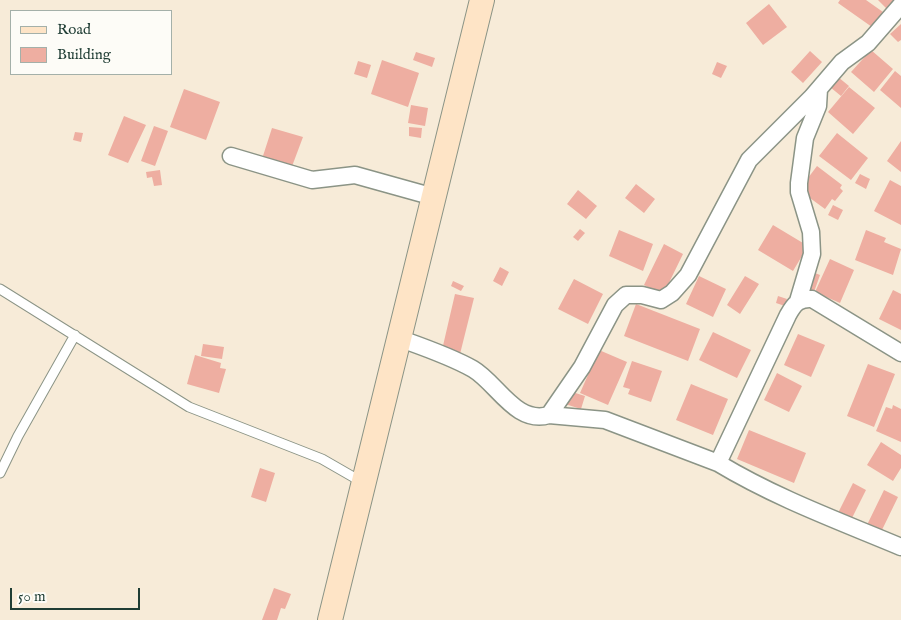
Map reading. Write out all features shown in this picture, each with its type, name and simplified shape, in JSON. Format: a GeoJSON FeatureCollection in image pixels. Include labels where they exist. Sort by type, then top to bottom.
{"type":"FeatureCollection","features":[{"type":"Feature","properties":{"kind":"main road"},"geometry":{"type":"LineString","coordinates":[[330,620],[482,0]]}},
{"type":"Feature","properties":{"kind":"street"},"geometry":{"type":"LineString","coordinates":[[550,415],[582,367],[615,305],[626,296],[642,295],[661,300],[672,293],[688,275],[749,160],[819,90],[842,62],[868,43],[901,5]]}},
{"type":"Feature","properties":{"kind":"street"},"geometry":{"type":"LineString","coordinates":[[798,302],[812,254],[812,246],[807,212],[799,192],[798,183],[805,138],[818,106],[819,90]]}},
{"type":"Feature","properties":{"kind":"street"},"geometry":{"type":"LineString","coordinates":[[231,156],[312,180],[355,175],[434,197]]}},
{"type":"Feature","properties":{"kind":"street"},"geometry":{"type":"LineString","coordinates":[[718,463],[788,315],[798,302],[804,298],[812,299],[901,353]]}},
{"type":"Feature","properties":{"kind":"street"},"geometry":{"type":"LineString","coordinates":[[398,338],[442,354],[476,371],[511,405],[528,413],[544,416],[605,420],[718,463],[756,486],[866,534],[901,547]]}},
{"type":"Feature","properties":{"kind":"lane"},"geometry":{"type":"LineString","coordinates":[[0,289],[189,407],[322,459],[365,483]]}},
{"type":"Feature","properties":{"kind":"lane"},"geometry":{"type":"LineString","coordinates":[[0,473],[18,436],[75,335]]}},
{"type":"Feature","properties":{"kind":"building"},"geometry":{"type":"Polygon","coordinates":[[[840,0],[866,0],[883,12],[872,27],[838,3],[840,0]]]}},
{"type":"Feature","properties":{"kind":"building"},"geometry":{"type":"Polygon","coordinates":[[[878,0],[895,0],[888,10],[878,0]]]}},
{"type":"Feature","properties":{"kind":"building"},"geometry":{"type":"Polygon","coordinates":[[[769,4],[787,27],[763,45],[746,23],[769,4]]]}},
{"type":"Feature","properties":{"kind":"building"},"geometry":{"type":"Polygon","coordinates":[[[901,24],[901,40],[898,42],[890,34],[901,24]]]}},
{"type":"Feature","properties":{"kind":"building"},"geometry":{"type":"Polygon","coordinates":[[[871,50],[893,69],[874,92],[851,72],[871,50]]]}},
{"type":"Feature","properties":{"kind":"building"},"geometry":{"type":"Polygon","coordinates":[[[810,51],[822,62],[803,83],[791,72],[810,51]]]}},
{"type":"Feature","properties":{"kind":"building"},"geometry":{"type":"Polygon","coordinates":[[[416,52],[435,58],[432,67],[413,60],[416,52]]]}},
{"type":"Feature","properties":{"kind":"building"},"geometry":{"type":"Polygon","coordinates":[[[382,60],[419,73],[408,107],[371,94],[382,60]]]}},
{"type":"Feature","properties":{"kind":"building"},"geometry":{"type":"Polygon","coordinates":[[[358,61],[371,65],[367,78],[354,74],[358,61]]]}},
{"type":"Feature","properties":{"kind":"building"},"geometry":{"type":"Polygon","coordinates":[[[717,62],[727,66],[721,78],[712,74],[717,62]]]}},
{"type":"Feature","properties":{"kind":"building"},"geometry":{"type":"Polygon","coordinates":[[[895,71],[901,76],[901,108],[880,90],[895,71]]]}},
{"type":"Feature","properties":{"kind":"building"},"geometry":{"type":"Polygon","coordinates":[[[838,77],[849,86],[841,96],[830,87],[838,77]]]}},
{"type":"Feature","properties":{"kind":"building"},"geometry":{"type":"Polygon","coordinates":[[[849,87],[875,108],[853,134],[828,112],[849,87]]]}},
{"type":"Feature","properties":{"kind":"building"},"geometry":{"type":"Polygon","coordinates":[[[184,89],[220,102],[206,140],[170,127],[184,89]]]}},
{"type":"Feature","properties":{"kind":"building"},"geometry":{"type":"Polygon","coordinates":[[[411,105],[428,108],[425,126],[408,123],[411,105]]]}},
{"type":"Feature","properties":{"kind":"building"},"geometry":{"type":"Polygon","coordinates":[[[124,116],[146,125],[128,163],[108,155],[124,116]]]}},
{"type":"Feature","properties":{"kind":"building"},"geometry":{"type":"Polygon","coordinates":[[[154,126],[168,131],[155,166],[141,161],[154,126]]]}},
{"type":"Feature","properties":{"kind":"building"},"geometry":{"type":"Polygon","coordinates":[[[409,127],[422,128],[421,138],[409,136],[409,127]]]}},
{"type":"Feature","properties":{"kind":"building"},"geometry":{"type":"Polygon","coordinates":[[[272,128],[303,137],[291,169],[262,159],[272,128]]]}},
{"type":"Feature","properties":{"kind":"building"},"geometry":{"type":"Polygon","coordinates":[[[75,132],[83,133],[81,142],[73,140],[75,132]]]}},
{"type":"Feature","properties":{"kind":"building"},"geometry":{"type":"Polygon","coordinates":[[[837,133],[868,158],[851,180],[819,156],[837,133]]]}},
{"type":"Feature","properties":{"kind":"building"},"geometry":{"type":"Polygon","coordinates":[[[901,141],[901,172],[887,161],[901,141]]]}},
{"type":"Feature","properties":{"kind":"building"},"geometry":{"type":"Polygon","coordinates":[[[817,166],[842,185],[840,188],[843,191],[835,201],[832,199],[825,209],[799,190],[817,166]]]}},
{"type":"Feature","properties":{"kind":"building"},"geometry":{"type":"Polygon","coordinates":[[[160,170],[162,185],[154,186],[152,177],[147,178],[146,172],[160,170]]]}},
{"type":"Feature","properties":{"kind":"building"},"geometry":{"type":"Polygon","coordinates":[[[860,174],[870,179],[866,189],[855,183],[860,174]]]}},
{"type":"Feature","properties":{"kind":"building"},"geometry":{"type":"Polygon","coordinates":[[[890,180],[901,186],[901,225],[874,211],[890,180]]]}},
{"type":"Feature","properties":{"kind":"building"},"geometry":{"type":"Polygon","coordinates":[[[636,184],[655,199],[644,213],[625,198],[636,184]]]}},
{"type":"Feature","properties":{"kind":"building"},"geometry":{"type":"Polygon","coordinates":[[[578,190],[597,206],[586,219],[567,204],[578,190]]]}},
{"type":"Feature","properties":{"kind":"building"},"geometry":{"type":"Polygon","coordinates":[[[833,205],[843,210],[838,220],[828,215],[833,205]]]}},
{"type":"Feature","properties":{"kind":"building"},"geometry":{"type":"Polygon","coordinates":[[[773,225],[808,246],[793,271],[758,250],[773,225]]]}},
{"type":"Feature","properties":{"kind":"building"},"geometry":{"type":"Polygon","coordinates":[[[580,229],[585,233],[578,241],[573,237],[580,229]]]}},
{"type":"Feature","properties":{"kind":"building"},"geometry":{"type":"Polygon","coordinates":[[[619,230],[653,244],[643,271],[609,256],[619,230]]]}},
{"type":"Feature","properties":{"kind":"building"},"geometry":{"type":"Polygon","coordinates":[[[866,230],[886,238],[884,242],[901,249],[893,275],[855,260],[866,230]]]}},
{"type":"Feature","properties":{"kind":"building"},"geometry":{"type":"Polygon","coordinates":[[[664,244],[683,254],[663,295],[644,285],[664,244]]]}},
{"type":"Feature","properties":{"kind":"building"},"geometry":{"type":"Polygon","coordinates":[[[830,259],[854,270],[840,303],[815,292],[830,259]]]}},
{"type":"Feature","properties":{"kind":"building"},"geometry":{"type":"Polygon","coordinates":[[[500,267],[509,272],[502,286],[493,281],[500,267]]]}},
{"type":"Feature","properties":{"kind":"building"},"geometry":{"type":"Polygon","coordinates":[[[815,273],[820,275],[814,292],[808,290],[815,273]]]}},
{"type":"Feature","properties":{"kind":"building"},"geometry":{"type":"Polygon","coordinates":[[[699,276],[726,289],[713,317],[686,304],[699,276]]]}},
{"type":"Feature","properties":{"kind":"building"},"geometry":{"type":"Polygon","coordinates":[[[745,276],[759,284],[740,314],[727,305],[745,276]]]}},
{"type":"Feature","properties":{"kind":"building"},"geometry":{"type":"Polygon","coordinates":[[[574,279],[603,294],[588,324],[558,309],[574,279]]]}},
{"type":"Feature","properties":{"kind":"building"},"geometry":{"type":"Polygon","coordinates":[[[453,281],[464,286],[461,291],[451,286],[453,281]]]}},
{"type":"Feature","properties":{"kind":"building"},"geometry":{"type":"Polygon","coordinates":[[[893,290],[901,294],[901,330],[879,319],[893,290]]]}},
{"type":"Feature","properties":{"kind":"building"},"geometry":{"type":"Polygon","coordinates":[[[455,294],[474,298],[460,354],[442,350],[455,294]]]}},
{"type":"Feature","properties":{"kind":"building"},"geometry":{"type":"Polygon","coordinates":[[[778,296],[787,299],[785,306],[776,303],[778,296]]]}},
{"type":"Feature","properties":{"kind":"building"},"geometry":{"type":"Polygon","coordinates":[[[636,304],[700,329],[688,361],[624,336],[636,304]]]}},
{"type":"Feature","properties":{"kind":"building"},"geometry":{"type":"Polygon","coordinates":[[[713,332],[751,350],[737,378],[699,360],[713,332]]]}},
{"type":"Feature","properties":{"kind":"building"},"geometry":{"type":"Polygon","coordinates":[[[798,334],[825,345],[811,377],[784,365],[798,334]]]}},
{"type":"Feature","properties":{"kind":"building"},"geometry":{"type":"Polygon","coordinates":[[[203,344],[224,347],[222,359],[201,356],[203,344]]]}},
{"type":"Feature","properties":{"kind":"building"},"geometry":{"type":"Polygon","coordinates":[[[599,350],[627,362],[608,405],[580,393],[599,350]]]}},
{"type":"Feature","properties":{"kind":"building"},"geometry":{"type":"Polygon","coordinates":[[[195,355],[221,363],[220,368],[226,369],[219,393],[187,384],[195,355]]]}},
{"type":"Feature","properties":{"kind":"building"},"geometry":{"type":"Polygon","coordinates":[[[632,361],[662,371],[651,402],[628,394],[630,389],[623,387],[632,361]]]}},
{"type":"Feature","properties":{"kind":"building"},"geometry":{"type":"Polygon","coordinates":[[[868,364],[895,374],[874,427],[847,416],[868,364]]]}},
{"type":"Feature","properties":{"kind":"building"},"geometry":{"type":"Polygon","coordinates":[[[777,373],[802,386],[789,412],[764,400],[777,373]]]}},
{"type":"Feature","properties":{"kind":"building"},"geometry":{"type":"Polygon","coordinates":[[[691,384],[728,399],[713,435],[676,420],[691,384]]]}},
{"type":"Feature","properties":{"kind":"building"},"geometry":{"type":"Polygon","coordinates":[[[569,391],[585,396],[581,409],[565,404],[569,391]]]}},
{"type":"Feature","properties":{"kind":"building"},"geometry":{"type":"Polygon","coordinates":[[[893,405],[901,409],[901,442],[876,431],[886,407],[892,409],[893,405]]]}},
{"type":"Feature","properties":{"kind":"building"},"geometry":{"type":"Polygon","coordinates":[[[749,430],[806,453],[794,483],[737,459],[749,430]]]}},
{"type":"Feature","properties":{"kind":"building"},"geometry":{"type":"Polygon","coordinates":[[[881,442],[901,455],[901,468],[893,481],[867,465],[881,442]]]}},
{"type":"Feature","properties":{"kind":"building"},"geometry":{"type":"Polygon","coordinates":[[[260,468],[275,473],[266,502],[251,497],[260,468]]]}},
{"type":"Feature","properties":{"kind":"building"},"geometry":{"type":"Polygon","coordinates":[[[853,483],[866,490],[851,520],[838,513],[853,483]]]}},
{"type":"Feature","properties":{"kind":"building"},"geometry":{"type":"Polygon","coordinates":[[[884,490],[898,497],[881,532],[867,525],[884,490]]]}},
{"type":"Feature","properties":{"kind":"building"},"geometry":{"type":"Polygon","coordinates":[[[274,588],[291,594],[285,609],[281,608],[277,620],[262,620],[274,588]]]}}]}
